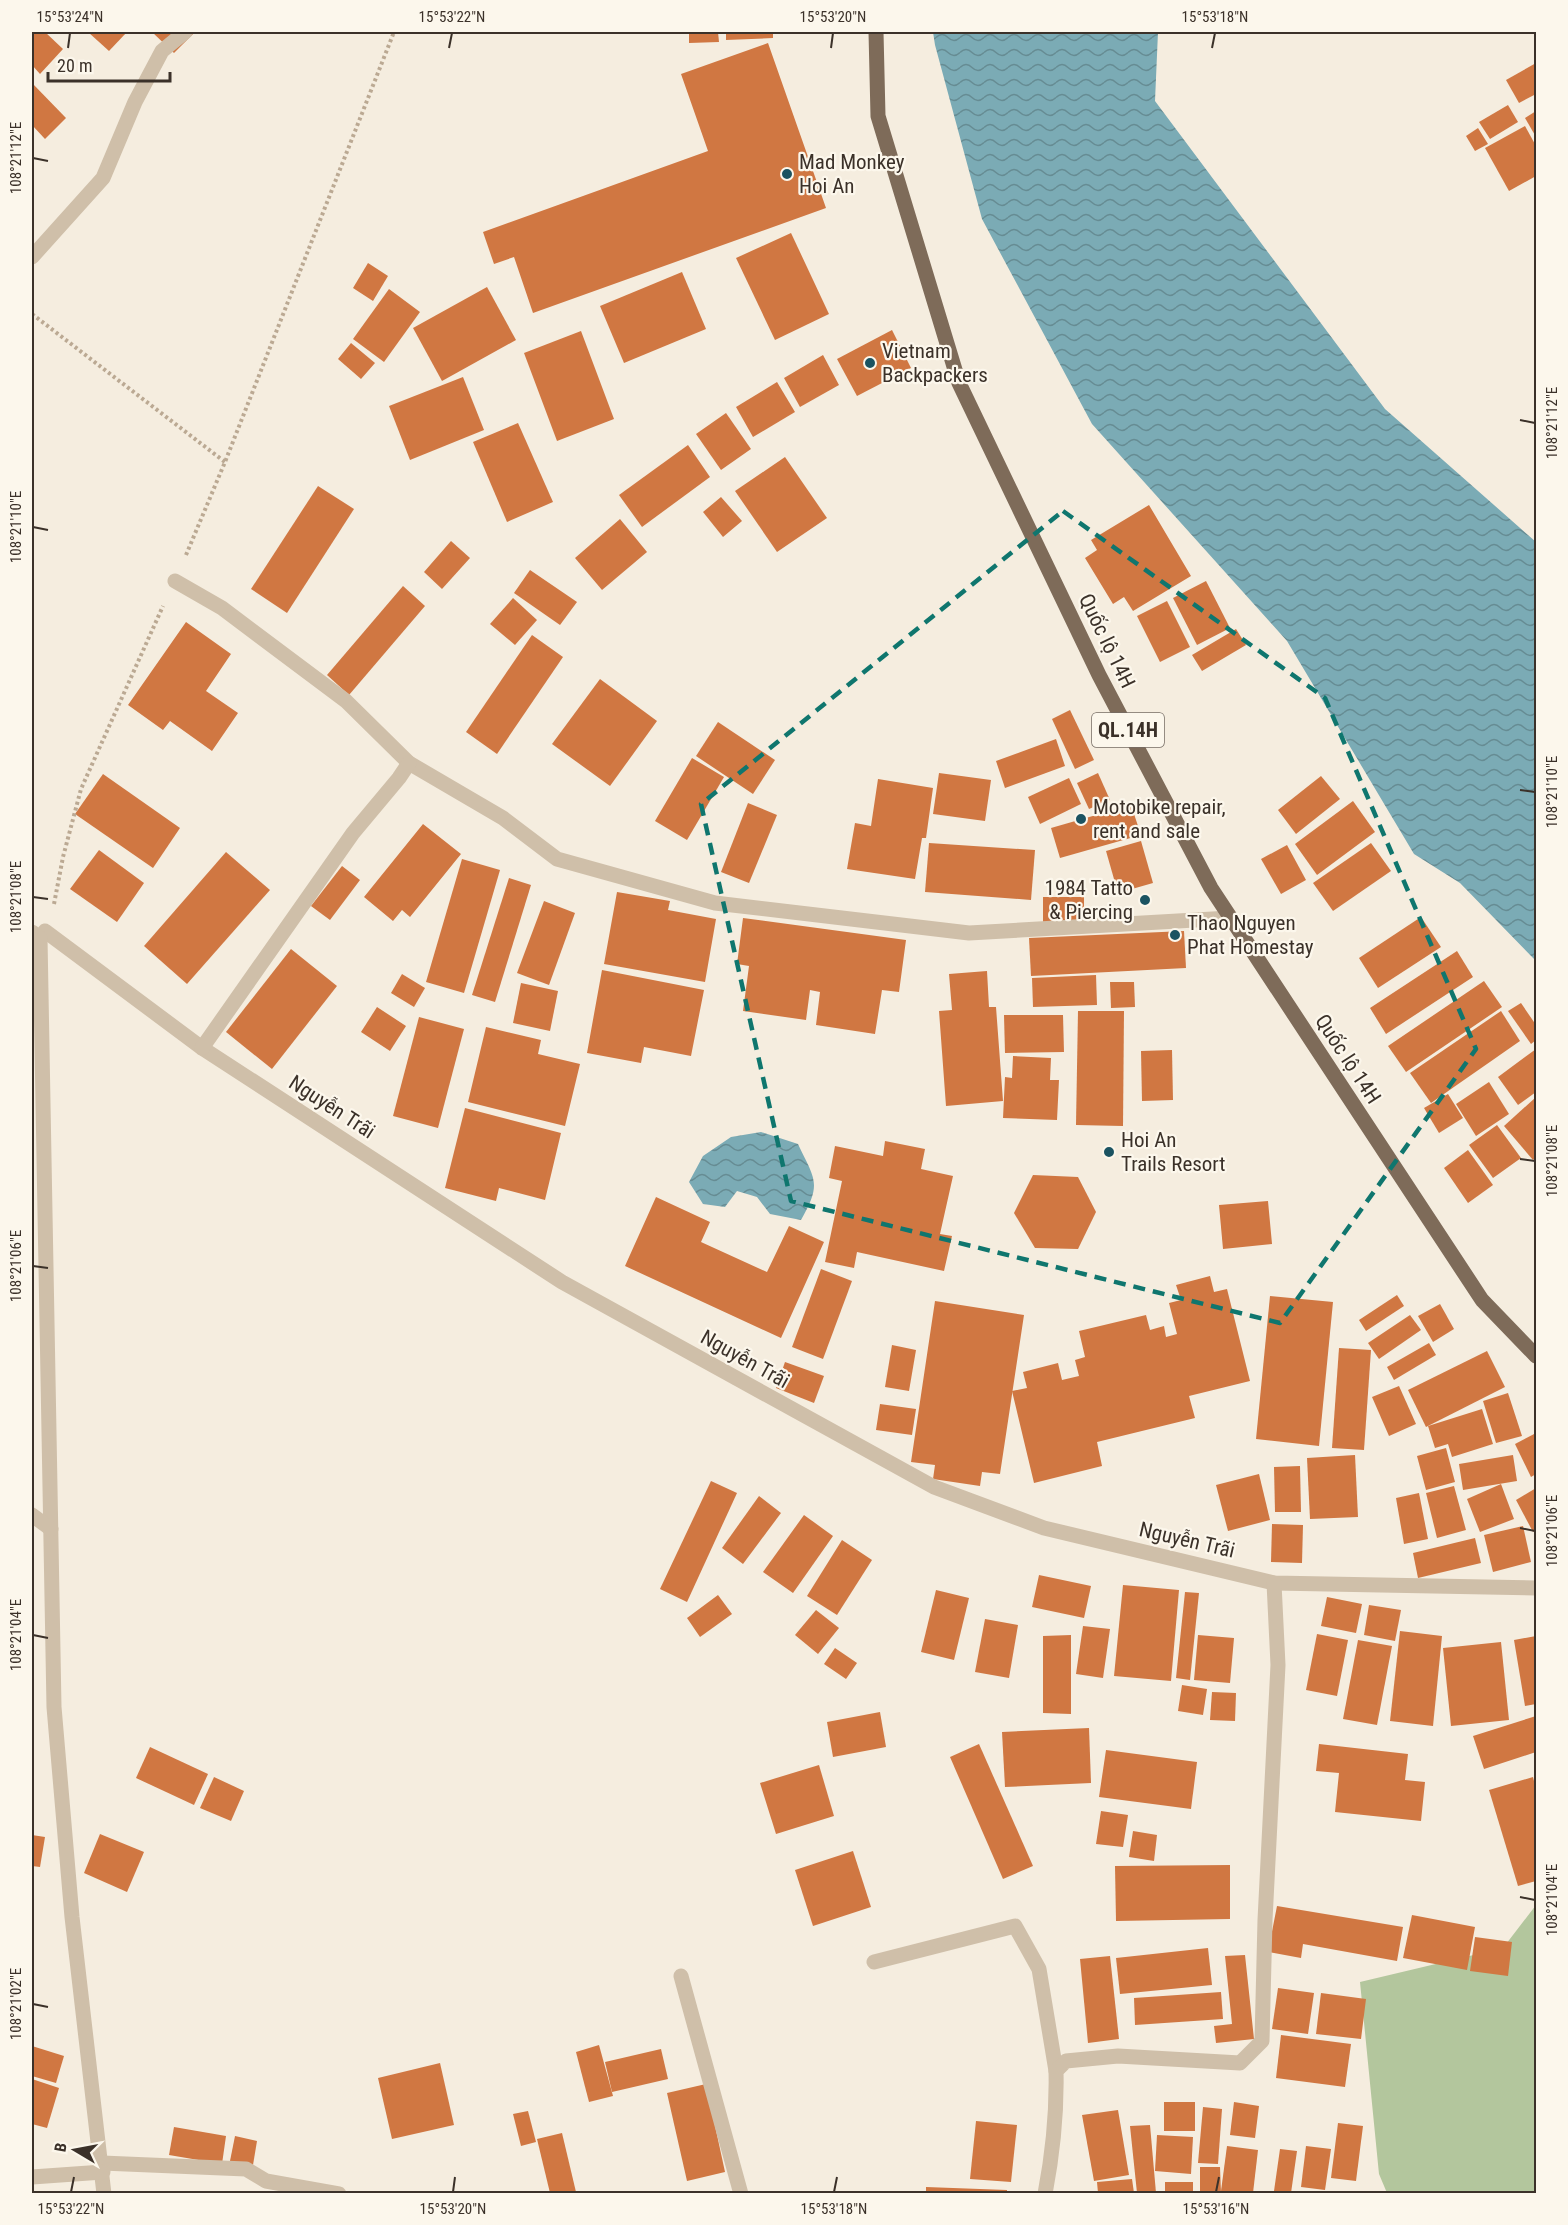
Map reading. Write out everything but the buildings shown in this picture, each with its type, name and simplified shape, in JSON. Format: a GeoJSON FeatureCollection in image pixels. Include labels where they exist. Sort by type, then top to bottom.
{"type":"FeatureCollection","features":[{"type":"Feature","properties":{"kind":"main road","name":"Quốc lộ 14H"},"geometry":{"type":"LineString","coordinates":[[876,32],[878,116],[959,383],[1099,675],[1211,888],[1230,918],[1482,1300],[1536,1356]]}},
{"type":"Feature","properties":{"kind":"street"},"geometry":{"type":"LineString","coordinates":[[32,257],[103,178],[135,102],[162,51],[185,32]]}},
{"type":"Feature","properties":{"kind":"street"},"geometry":{"type":"LineString","coordinates":[[175,581],[222,608],[346,701],[409,763],[503,818],[557,859],[715,903],[969,933],[1230,918]]}},
{"type":"Feature","properties":{"kind":"street"},"geometry":{"type":"LineString","coordinates":[[202,1048],[353,833],[409,763]]}},
{"type":"Feature","properties":{"kind":"street","name":"Nguyễn Trãi"},"geometry":{"type":"LineString","coordinates":[[36,935],[45,931],[202,1048],[562,1282],[933,1487],[1044,1528],[1274,1583],[1536,1588]]}},
{"type":"Feature","properties":{"kind":"street"},"geometry":{"type":"LineString","coordinates":[[36,935],[54,1707],[72,1917],[104,2193]]}},
{"type":"Feature","properties":{"kind":"street"},"geometry":{"type":"LineString","coordinates":[[32,1515],[51,1529]]}},
{"type":"Feature","properties":{"kind":"street"},"geometry":{"type":"LineString","coordinates":[[1056,2072],[1066,2061],[1118,2056],[1240,2063],[1262,2041],[1265,1920],[1278,1665],[1274,1583]]}},
{"type":"Feature","properties":{"kind":"street"},"geometry":{"type":"LineString","coordinates":[[874,1962],[1015,1926],[1039,1969],[1056,2072],[1057,2106],[1046,2193]]}},
{"type":"Feature","properties":{"kind":"street"},"geometry":{"type":"LineString","coordinates":[[681,1976],[741,2193]]}},
{"type":"Feature","properties":{"kind":"street"},"geometry":{"type":"LineString","coordinates":[[32,2177],[102,2168],[246,2169],[267,2187],[339,2193]]}},
{"type":"Feature","properties":{"kind":"path"},"geometry":{"type":"LineString","coordinates":[[36,935],[57,897],[63,857],[81,789],[175,581],[225,462],[394,32]]}},
{"type":"Feature","properties":{"kind":"path"},"geometry":{"type":"LineString","coordinates":[[32,314],[225,462]]}},
{"type":"Feature","properties":{"kind":"highlighted area"},"geometry":{"type":"Polygon","coordinates":[[[1063,511],[1325,698],[1476,1049],[1280,1323],[791,1201],[701,804],[1063,511]]]}},
{"type":"Feature","properties":{"kind":"green space"},"geometry":{"type":"Polygon","coordinates":[[[1536,1905],[1536,2193],[1387,2193],[1379,2174],[1360,1982],[1503,1948],[1536,1905]]]}},
{"type":"Feature","properties":{"kind":"water"},"geometry":{"type":"Polygon","coordinates":[[[933,32],[1158,32],[1155,101],[1385,409],[1536,542],[1536,961],[1460,883],[1414,854],[1287,641],[1092,424],[982,219],[933,32]]]}},
{"type":"Feature","properties":{"kind":"water"},"geometry":{"type":"Polygon","coordinates":[[[761,1132],[798,1144],[809,1166],[814,1189],[808,1208],[801,1220],[770,1214],[757,1197],[737,1191],[725,1207],[703,1204],[689,1182],[703,1156],[731,1137],[761,1132]]]}},
{"type":"Feature","properties":{"kind":"place","name":"Mad Monkey Hoi An"},"geometry":{"type":"Point","coordinates":[787,174]}},
{"type":"Feature","properties":{"kind":"place","name":"Vietnam Backpackers"},"geometry":{"type":"Point","coordinates":[870,363]}},
{"type":"Feature","properties":{"kind":"place","name":"Motobike repair, rent and sale"},"geometry":{"type":"Point","coordinates":[1081,819]}},
{"type":"Feature","properties":{"kind":"place","name":"1984 Tatto & Piercing"},"geometry":{"type":"Point","coordinates":[1145,900]}},
{"type":"Feature","properties":{"kind":"place","name":"Thao Nguyen Phat Homestay"},"geometry":{"type":"Point","coordinates":[1175,935]}},
{"type":"Feature","properties":{"kind":"place","name":"Hoi An Trails Resort"},"geometry":{"type":"Point","coordinates":[1109,1152]}}]}
